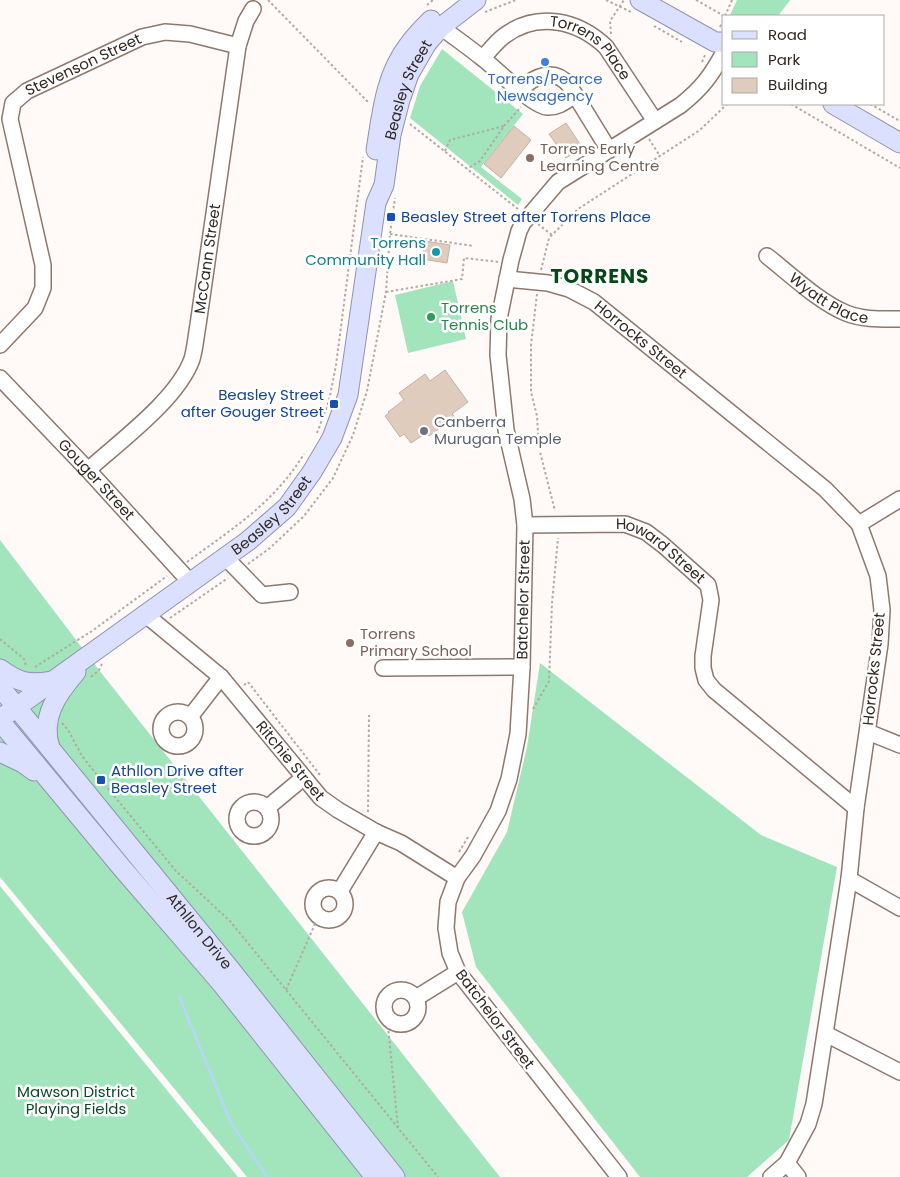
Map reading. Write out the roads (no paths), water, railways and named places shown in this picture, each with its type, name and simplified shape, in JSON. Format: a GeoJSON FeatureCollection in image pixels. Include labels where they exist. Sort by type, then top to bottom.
{"type":"FeatureCollection","features":[{"type":"Feature","properties":{"kind":"main road","name":"Beasley Street"},"geometry":{"type":"LineString","coordinates":[[0,720],[54,681],[98,657],[157,620],[191,582],[232,564],[248,541],[287,506],[312,472],[332,438],[348,395],[376,203],[372,183],[386,90],[395,68],[408,46],[431,19],[455,0]]}},
{"type":"Feature","properties":{"kind":"main road"},"geometry":{"type":"LineString","coordinates":[[640,0],[715,42],[722,42]]}},
{"type":"Feature","properties":{"kind":"main road"},"geometry":{"type":"LineString","coordinates":[[667,0],[722,34]]}},
{"type":"Feature","properties":{"kind":"main road","name":"Beasley Street"},"geometry":{"type":"LineString","coordinates":[[431,19],[479,7]]}},
{"type":"Feature","properties":{"kind":"main road"},"geometry":{"type":"LineString","coordinates":[[835,105],[900,143]]}},
{"type":"Feature","properties":{"kind":"main road"},"geometry":{"type":"LineString","coordinates":[[50,748],[46,735],[48,715],[55,701],[68,682],[98,657]]}},
{"type":"Feature","properties":{"kind":"main road"},"geometry":{"type":"LineString","coordinates":[[0,669],[13,679],[35,684],[54,681]]}},
{"type":"Feature","properties":{"kind":"main road","name":"Athllon Drive"},"geometry":{"type":"LineString","coordinates":[[0,687],[395,1177]]}},
{"type":"Feature","properties":{"kind":"main road","name":"Athllon Drive"},"geometry":{"type":"LineString","coordinates":[[0,720],[56,790],[222,984],[376,1177]]}},
{"type":"Feature","properties":{"kind":"main road"},"geometry":{"type":"LineString","coordinates":[[0,752],[24,763],[56,790]]}},
{"type":"Feature","properties":{"kind":"street","name":"McCann Street"},"geometry":{"type":"LineString","coordinates":[[88,470],[160,406],[178,385],[192,359],[238,46],[246,21],[253,9]]}},
{"type":"Feature","properties":{"kind":"street"},"geometry":{"type":"LineString","coordinates":[[431,19],[483,58],[525,94],[545,107],[563,104],[575,95]]}},
{"type":"Feature","properties":{"kind":"street","name":"Torrens Place"},"geometry":{"type":"LineString","coordinates":[[483,58],[504,36],[527,24],[551,21],[575,26],[597,38],[606,47],[648,125]]}},
{"type":"Feature","properties":{"kind":"street","name":"Stevenson Street"},"geometry":{"type":"LineString","coordinates":[[0,344],[34,308],[43,288],[43,265],[10,119],[13,103],[27,91],[142,37],[173,32],[190,34],[238,46]]}},
{"type":"Feature","properties":{"kind":"street","name":"Batchelor Street"},"geometry":{"type":"LineString","coordinates":[[619,1177],[458,972],[450,953],[446,928],[448,902],[457,878],[473,856],[498,811],[509,779],[518,734],[522,667],[525,525],[522,499],[506,430],[498,355],[500,318],[510,264],[519,231],[528,216],[558,182],[699,91],[722,56]]}},
{"type":"Feature","properties":{"kind":"street"},"geometry":{"type":"LineString","coordinates":[[525,94],[538,77],[550,75],[566,82],[609,150]]}},
{"type":"Feature","properties":{"kind":"street","name":"Wyatt Place"},"geometry":{"type":"LineString","coordinates":[[767,256],[826,302],[846,313],[869,319],[900,319]]}},
{"type":"Feature","properties":{"kind":"street","name":"Horrocks Street"},"geometry":{"type":"LineString","coordinates":[[508,279],[548,283],[569,289],[594,302],[825,489],[859,524],[878,576],[882,610],[880,644],[856,808],[850,879],[814,1104],[808,1124],[787,1163],[771,1177]]}},
{"type":"Feature","properties":{"kind":"street","name":"Gouger Street"},"geometry":{"type":"LineString","coordinates":[[0,378],[191,582]]}},
{"type":"Feature","properties":{"kind":"street"},"geometry":{"type":"LineString","coordinates":[[859,524],[900,499]]}},
{"type":"Feature","properties":{"kind":"street","name":"Howard Street"},"geometry":{"type":"LineString","coordinates":[[525,525],[624,524],[646,532],[663,545],[708,585],[711,600],[702,668],[706,680],[714,690],[856,808]]}},
{"type":"Feature","properties":{"kind":"street"},"geometry":{"type":"LineString","coordinates":[[232,564],[262,595],[290,592]]}},
{"type":"Feature","properties":{"kind":"street","name":"Ritchie Street"},"geometry":{"type":"LineString","coordinates":[[157,620],[221,677],[321,798],[376,832],[401,842],[457,878]]}},
{"type":"Feature","properties":{"kind":"street"},"geometry":{"type":"LineString","coordinates":[[383,668],[522,667]]}},
{"type":"Feature","properties":{"kind":"street"},"geometry":{"type":"LineString","coordinates":[[190,717],[221,677]]}},
{"type":"Feature","properties":{"kind":"street"},"geometry":{"type":"LineString","coordinates":[[868,732],[900,745]]}},
{"type":"Feature","properties":{"kind":"street"},"geometry":{"type":"LineString","coordinates":[[267,808],[304,778]]}},
{"type":"Feature","properties":{"kind":"street"},"geometry":{"type":"LineString","coordinates":[[340,891],[376,832]]}},
{"type":"Feature","properties":{"kind":"street"},"geometry":{"type":"LineString","coordinates":[[850,879],[900,908]]}},
{"type":"Feature","properties":{"kind":"street"},"geometry":{"type":"LineString","coordinates":[[329,887],[340,891],[346,905],[342,914],[338,918],[328,921],[318,916],[313,907],[315,896],[318,892],[329,887]]}},
{"type":"Feature","properties":{"kind":"street"},"geometry":{"type":"LineString","coordinates":[[416,998],[458,972]]}},
{"type":"Feature","properties":{"kind":"street"},"geometry":{"type":"LineString","coordinates":[[397,990],[408,991],[416,998],[418,1010],[412,1020],[402,1024],[396,1023],[387,1016],[384,1006],[392,992],[397,990]]}},
{"type":"Feature","properties":{"kind":"street"},"geometry":{"type":"LineString","coordinates":[[826,1034],[900,1072]]}},
{"type":"Feature","properties":{"kind":"street"},"geometry":{"type":"LineString","coordinates":[[787,1163],[798,1177]]}},
{"type":"Feature","properties":{"kind":"waterway"},"geometry":{"type":"LineString","coordinates":[[179,996],[231,1123],[267,1177]]}},
{"type":"Feature","properties":{"kind":"place","name":"Torrens/Pearce Newsagency"},"geometry":{"type":"Point","coordinates":[545,62]}},
{"type":"Feature","properties":{"kind":"place","name":"Torrens Early Learning Centre"},"geometry":{"type":"Point","coordinates":[530,158]}},
{"type":"Feature","properties":{"kind":"place","name":"Beasley Street after Torrens Place"},"geometry":{"type":"Point","coordinates":[391,217]}},
{"type":"Feature","properties":{"kind":"place","name":"Torrens Community Hall"},"geometry":{"type":"Point","coordinates":[436,252]}},
{"type":"Feature","properties":{"kind":"place","name":"Torrens Tennis Club"},"geometry":{"type":"Point","coordinates":[431,317]}},
{"type":"Feature","properties":{"kind":"place","name":"Beasley Street after Gouger Street"},"geometry":{"type":"Point","coordinates":[334,404]}},
{"type":"Feature","properties":{"kind":"place","name":"Canberra Murugan Temple"},"geometry":{"type":"Point","coordinates":[424,431]}},
{"type":"Feature","properties":{"kind":"place","name":"Torrens Primary School"},"geometry":{"type":"Point","coordinates":[350,643]}},
{"type":"Feature","properties":{"kind":"place","name":"Athllon Drive after Beasley Street"},"geometry":{"type":"Point","coordinates":[101,780]}},
{"type":"Feature","properties":{"kind":"district","name":"TORRENS"},"geometry":{"type":"Point","coordinates":[600,276]}},
{"type":"Feature","properties":{"kind":"park label","name":"Mawson District Playing Fields"},"geometry":{"type":"Point","coordinates":[76,1100]}}]}
